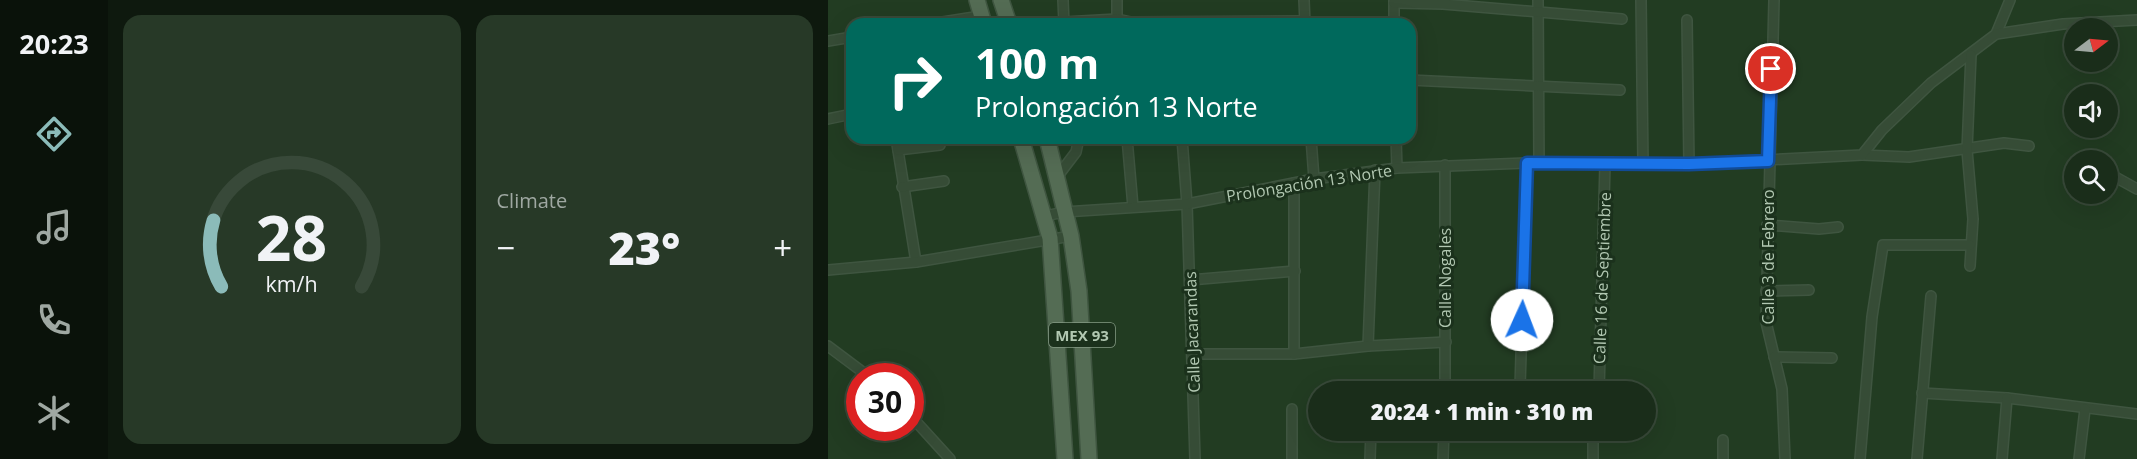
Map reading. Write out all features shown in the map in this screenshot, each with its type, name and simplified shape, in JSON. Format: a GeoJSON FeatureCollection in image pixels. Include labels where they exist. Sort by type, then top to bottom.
{"type":"FeatureCollection","features":[{"type":"Feature","properties":{"kind":"main road"},"geometry":{"type":"LineString","coordinates":[[977,0],[982,18]]}},
{"type":"Feature","properties":{"kind":"main road"},"geometry":{"type":"LineString","coordinates":[[1001,0],[1007,18]]}},
{"type":"Feature","properties":{"kind":"main road","name":"MEX 93"},"geometry":{"type":"LineString","coordinates":[[1023,144],[1050,238],[1065,459]]}},
{"type":"Feature","properties":{"kind":"main road","name":"MEX 93"},"geometry":{"type":"LineString","coordinates":[[1049,144],[1071,236],[1079,291],[1089,459]]}},
{"type":"Feature","properties":{"kind":"street"},"geometry":{"type":"LineString","coordinates":[[1063,0],[1064,18]]}},
{"type":"Feature","properties":{"kind":"street"},"geometry":{"type":"LineString","coordinates":[[1117,0],[1117,18]]}},
{"type":"Feature","properties":{"kind":"street"},"geometry":{"type":"LineString","coordinates":[[1304,0],[1305,18]]}},
{"type":"Feature","properties":{"kind":"street"},"geometry":{"type":"LineString","coordinates":[[1538,0],[1539,163]]}},
{"type":"Feature","properties":{"kind":"street"},"geometry":{"type":"LineString","coordinates":[[1641,0],[1643,163]]}},
{"type":"Feature","properties":{"kind":"street","name":"Calle 3 de Febrero"},"geometry":{"type":"LineString","coordinates":[[1774,0],[1768,161],[1766,322],[1782,389],[1785,459]]}},
{"type":"Feature","properties":{"kind":"street"},"geometry":{"type":"LineString","coordinates":[[1862,155],[1882,130],[1931,83],[1996,34],[2010,0]]}},
{"type":"Feature","properties":{"kind":"street"},"geometry":{"type":"LineString","coordinates":[[1394,18],[1394,1],[1622,19]]}},
{"type":"Feature","properties":{"kind":"street"},"geometry":{"type":"LineString","coordinates":[[1687,20],[1689,164]]}},
{"type":"Feature","properties":{"kind":"street"},"geometry":{"type":"LineString","coordinates":[[1996,34],[2063,24],[2137,21]]}},
{"type":"Feature","properties":{"kind":"street"},"geometry":{"type":"LineString","coordinates":[[828,41],[846,38]]}},
{"type":"Feature","properties":{"kind":"street"},"geometry":{"type":"LineString","coordinates":[[1970,266],[1973,219],[1967,150],[1971,55]]}},
{"type":"Feature","properties":{"kind":"street"},"geometry":{"type":"LineString","coordinates":[[1416,80],[1620,90]]}},
{"type":"Feature","properties":{"kind":"street"},"geometry":{"type":"LineString","coordinates":[[828,119],[846,115]]}},
{"type":"Feature","properties":{"kind":"street","name":"Prolongación 13 Norte"},"geometry":{"type":"LineString","coordinates":[[1045,216],[1064,212],[1187,204],[1314,179],[1397,168],[1527,163],[1689,164],[1862,155],[1909,157],[2004,143],[2029,146]]}},
{"type":"Feature","properties":{"kind":"street"},"geometry":{"type":"LineString","coordinates":[[897,144],[916,262]]}},
{"type":"Feature","properties":{"kind":"street"},"geometry":{"type":"LineString","coordinates":[[1058,177],[1076,152],[1077,144]]}},
{"type":"Feature","properties":{"kind":"street"},"geometry":{"type":"LineString","coordinates":[[1128,144],[1133,207]]}},
{"type":"Feature","properties":{"kind":"street","name":"Calle Jacarandas"},"geometry":{"type":"LineString","coordinates":[[1182,144],[1193,354],[1195,459]]}},
{"type":"Feature","properties":{"kind":"street"},"geometry":{"type":"LineString","coordinates":[[1311,144],[1314,179]]}},
{"type":"Feature","properties":{"kind":"street"},"geometry":{"type":"LineString","coordinates":[[1396,144],[1397,168]]}},
{"type":"Feature","properties":{"kind":"street"},"geometry":{"type":"LineString","coordinates":[[898,150],[940,145]]}},
{"type":"Feature","properties":{"kind":"street"},"geometry":{"type":"LineString","coordinates":[[1520,381],[1527,163]]}},
{"type":"Feature","properties":{"kind":"street","name":"Calle 16 de Septiembre"},"geometry":{"type":"LineString","coordinates":[[1599,381],[1605,164]]}},
{"type":"Feature","properties":{"kind":"street","name":"Calle Nogales"},"geometry":{"type":"LineString","coordinates":[[1445,165],[1445,381]]}},
{"type":"Feature","properties":{"kind":"street"},"geometry":{"type":"LineString","coordinates":[[1368,346],[1375,170]]}},
{"type":"Feature","properties":{"kind":"street"},"geometry":{"type":"LineString","coordinates":[[2118,179],[2137,189]]}},
{"type":"Feature","properties":{"kind":"street"},"geometry":{"type":"LineString","coordinates":[[903,187],[944,181]]}},
{"type":"Feature","properties":{"kind":"street"},"geometry":{"type":"LineString","coordinates":[[1294,183],[1296,271],[1294,354]]}},
{"type":"Feature","properties":{"kind":"street"},"geometry":{"type":"LineString","coordinates":[[1767,225],[1819,229],[1838,227]]}},
{"type":"Feature","properties":{"kind":"street"},"geometry":{"type":"LineString","coordinates":[[828,270],[916,262],[1071,236]]}},
{"type":"Feature","properties":{"kind":"street"},"geometry":{"type":"LineString","coordinates":[[1860,459],[1880,251],[1883,245],[1970,245]]}},
{"type":"Feature","properties":{"kind":"street"},"geometry":{"type":"LineString","coordinates":[[1190,280],[1296,271]]}},
{"type":"Feature","properties":{"kind":"street"},"geometry":{"type":"LineString","coordinates":[[1766,291],[1809,290]]}},
{"type":"Feature","properties":{"kind":"street"},"geometry":{"type":"LineString","coordinates":[[1917,459],[1931,296]]}},
{"type":"Feature","properties":{"kind":"street"},"geometry":{"type":"LineString","coordinates":[[1193,354],[1294,354],[1368,346],[1446,342]]}},
{"type":"Feature","properties":{"kind":"street"},"geometry":{"type":"LineString","coordinates":[[828,346],[851,363]]}},
{"type":"Feature","properties":{"kind":"street"},"geometry":{"type":"LineString","coordinates":[[1774,357],[1832,358]]}},
{"type":"Feature","properties":{"kind":"street"},"geometry":{"type":"LineString","coordinates":[[1922,393],[2007,398],[2137,414]]}},
{"type":"Feature","properties":{"kind":"street"},"geometry":{"type":"LineString","coordinates":[[2002,459],[2007,398]]}},
{"type":"Feature","properties":{"kind":"street"},"geometry":{"type":"LineString","coordinates":[[1292,409],[1292,459]]}},
{"type":"Feature","properties":{"kind":"street"},"geometry":{"type":"LineString","coordinates":[[2079,459],[2085,409]]}},
{"type":"Feature","properties":{"kind":"street"},"geometry":{"type":"LineString","coordinates":[[924,430],[950,459]]}},
{"type":"Feature","properties":{"kind":"street"},"geometry":{"type":"LineString","coordinates":[[1723,440],[1723,459]]}},
{"type":"Feature","properties":{"kind":"street"},"geometry":{"type":"LineString","coordinates":[[1370,459],[1371,441]]}},
{"type":"Feature","properties":{"kind":"street"},"geometry":{"type":"LineString","coordinates":[[1443,459],[1444,441]]}},
{"type":"Feature","properties":{"kind":"street"},"geometry":{"type":"LineString","coordinates":[[1593,441],[1593,459]]}},
{"type":"Feature","properties":{"kind":"route"},"geometry":{"type":"LineString","coordinates":[[1522,320],[1527,163],[1689,164],[1768,161],[1771,69]]}}]}
